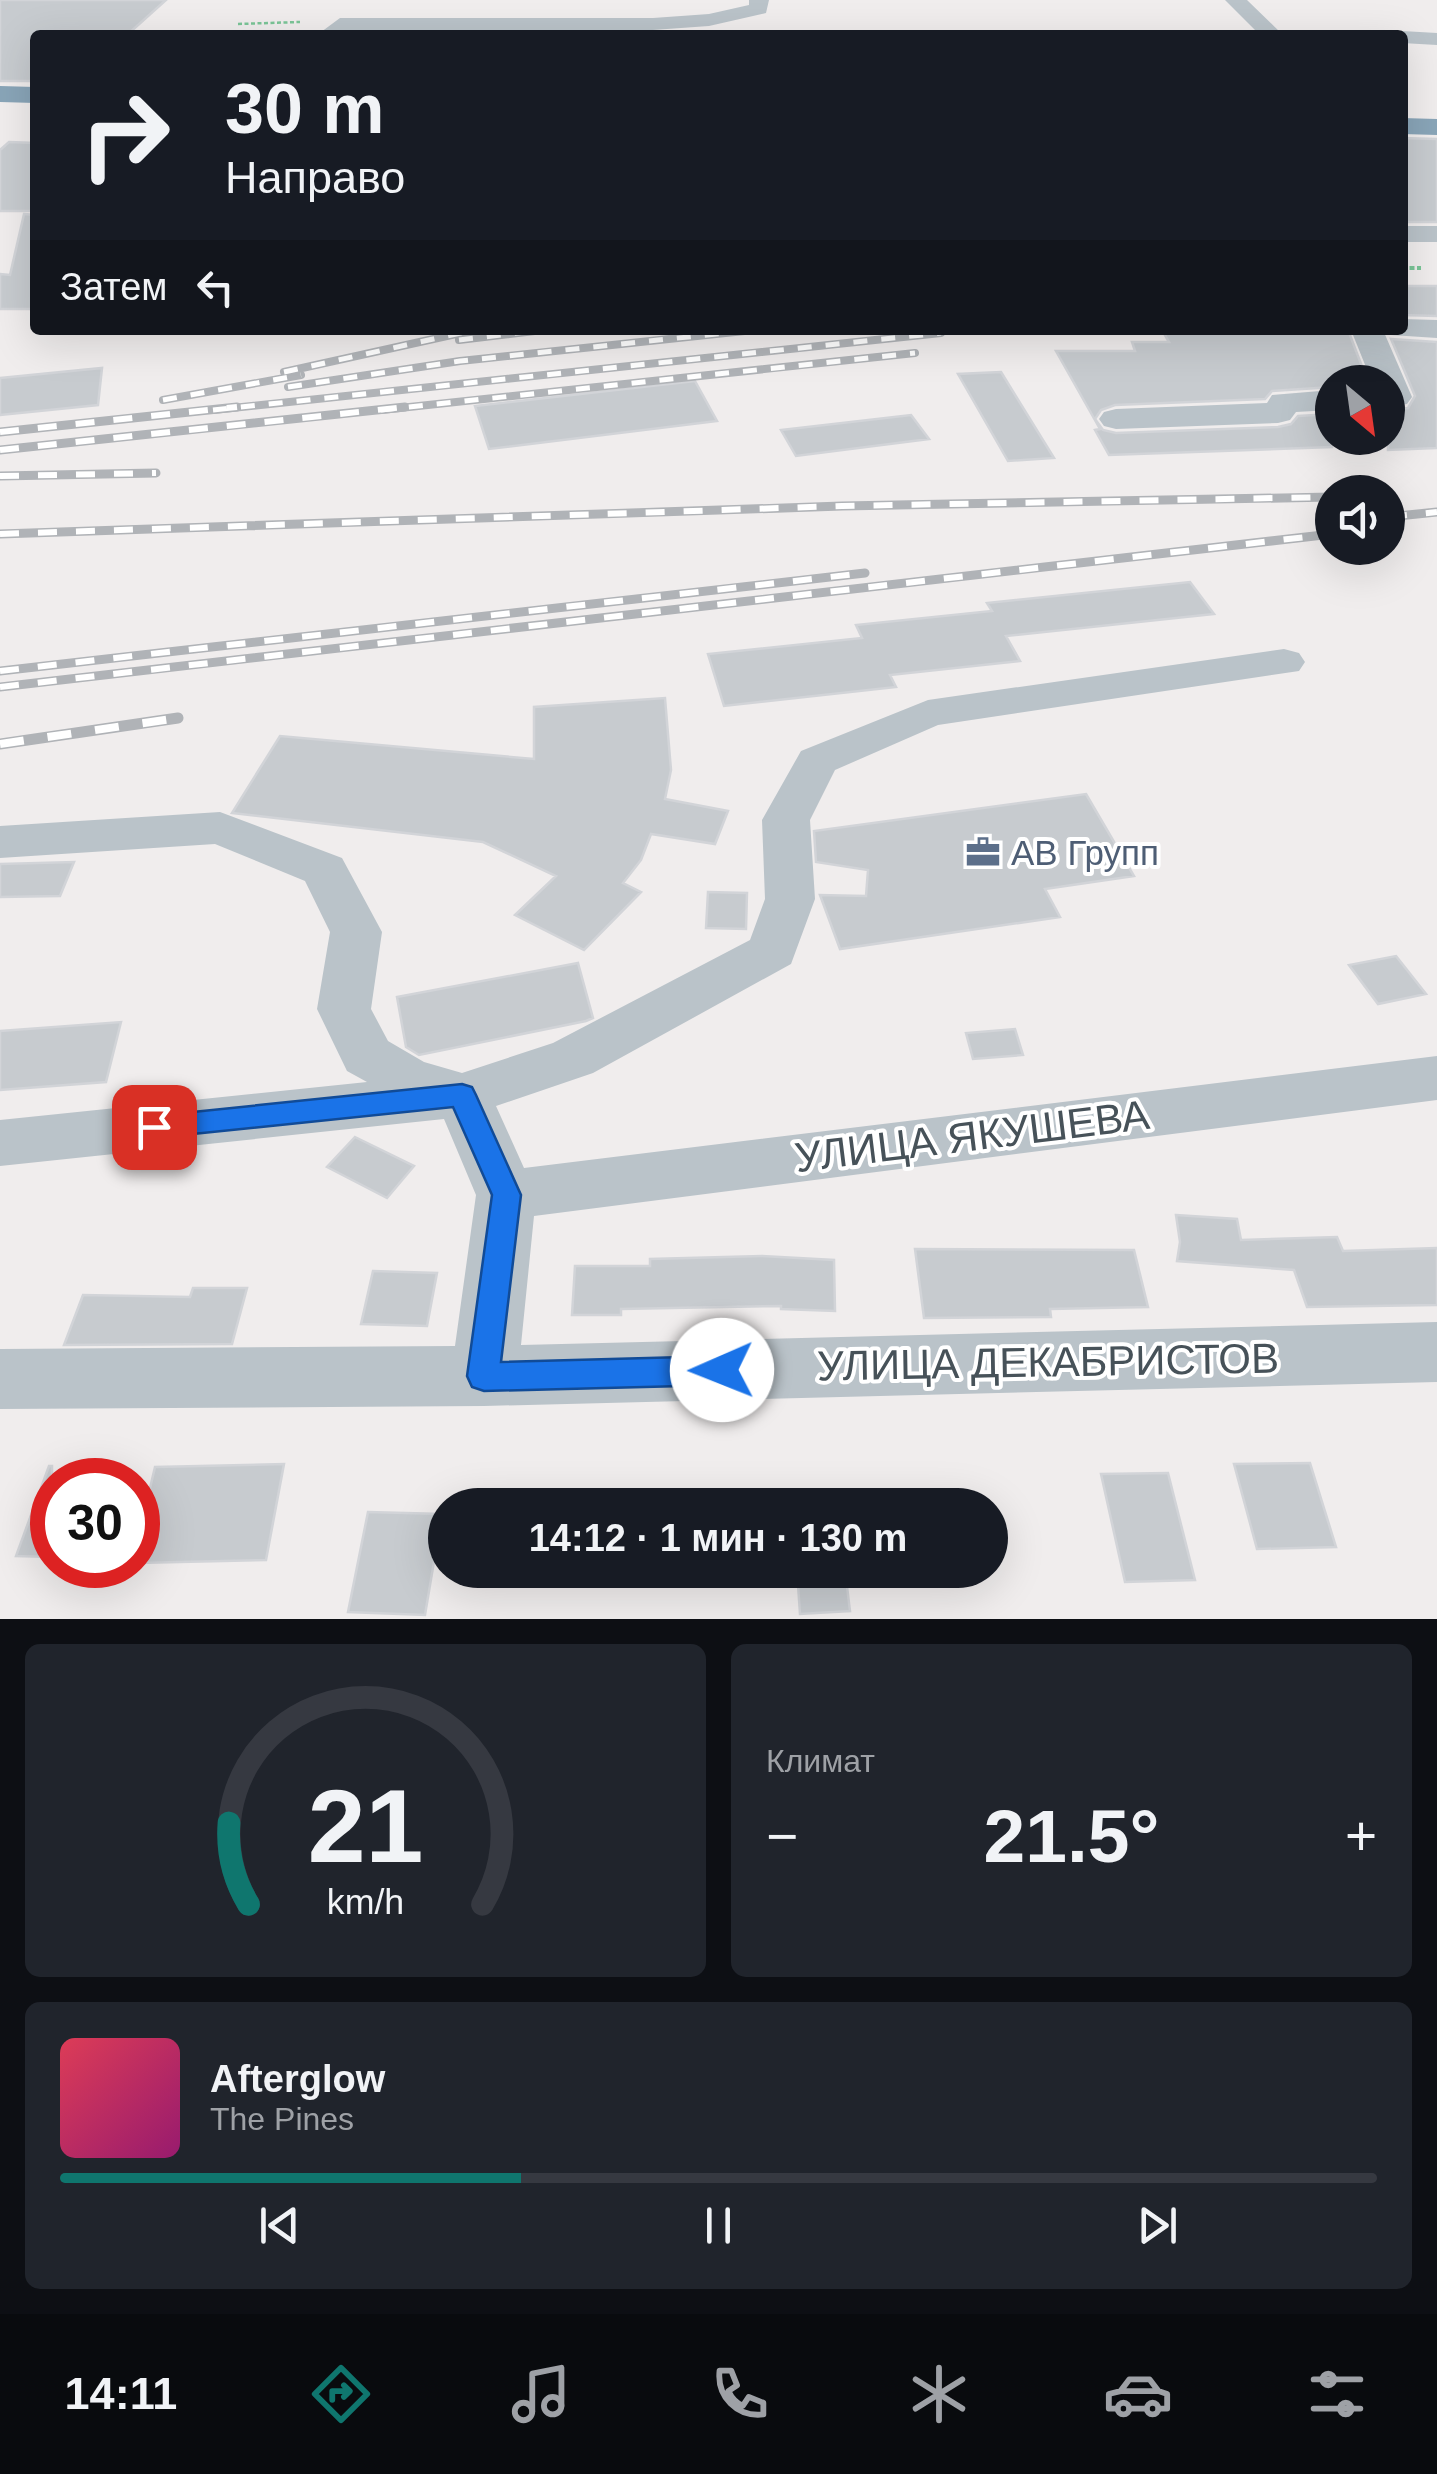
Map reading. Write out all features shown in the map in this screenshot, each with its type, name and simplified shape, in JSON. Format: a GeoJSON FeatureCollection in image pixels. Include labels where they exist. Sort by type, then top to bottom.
{"type":"FeatureCollection","features":[{"type":"Feature","properties":{"kind":"highway"},"geometry":{"type":"LineString","coordinates":[[0,94],[30,95]]}},
{"type":"Feature","properties":{"kind":"highway"},"geometry":{"type":"LineString","coordinates":[[0,105],[30,106]]}},
{"type":"Feature","properties":{"kind":"highway"},"geometry":{"type":"LineString","coordinates":[[1408,116],[1437,117]]}},
{"type":"Feature","properties":{"kind":"highway"},"geometry":{"type":"LineString","coordinates":[[1408,126],[1437,127]]}},
{"type":"Feature","properties":{"kind":"street"},"geometry":{"type":"LineString","coordinates":[[300,22],[334,29],[653,24],[741,15],[759,9],[760,0]]}},
{"type":"Feature","properties":{"kind":"street"},"geometry":{"type":"LineString","coordinates":[[1235,0],[1267,30]]}},
{"type":"Feature","properties":{"kind":"street"},"geometry":{"type":"LineString","coordinates":[[1408,38],[1437,39]]}},
{"type":"Feature","properties":{"kind":"street"},"geometry":{"type":"LineString","coordinates":[[1408,234],[1437,234]]}},
{"type":"Feature","properties":{"kind":"street"},"geometry":{"type":"LineString","coordinates":[[1408,328],[1437,329]]}},
{"type":"Feature","properties":{"kind":"street"},"geometry":{"type":"LineString","coordinates":[[1368,335],[1381,365]]}},
{"type":"Feature","properties":{"kind":"street"},"geometry":{"type":"LineString","coordinates":[[1116,419],[1278,413],[1284,402],[1315,401]]}},
{"type":"Feature","properties":{"kind":"street"},"geometry":{"type":"LineString","coordinates":[[0,1142],[462,1095],[573,1058],[772,951],[790,899],[786,820],[817,762],[928,713],[1284,662]]}},
{"type":"Feature","properties":{"kind":"street"},"geometry":{"type":"LineString","coordinates":[[0,842],[220,828],[324,870],[356,932],[344,1009],[367,1056],[406,1078],[462,1095],[506,1195],[484,1376]]}},
{"type":"Feature","properties":{"kind":"street","name":"УЛИЦА ЯКУШЕВА"},"geometry":{"type":"LineString","coordinates":[[506,1195],[1437,1078]]}},
{"type":"Feature","properties":{"kind":"street","name":"УЛИЦА ДЕКАБРИСТОВ"},"geometry":{"type":"LineString","coordinates":[[0,1380],[484,1376],[1437,1352]]}},
{"type":"Feature","properties":{"kind":"path"},"geometry":{"type":"LineString","coordinates":[[238,24],[300,22]]}},
{"type":"Feature","properties":{"kind":"building"},"geometry":{"type":"Polygon","coordinates":[[[0,0],[166,0],[133,30],[30,30],[30,81],[0,81],[0,0]]]}},
{"type":"Feature","properties":{"kind":"building"},"geometry":{"type":"Polygon","coordinates":[[[1408,138],[1437,139],[1437,222],[1408,222],[1408,138]]]}},
{"type":"Feature","properties":{"kind":"building"},"geometry":{"type":"Polygon","coordinates":[[[9,142],[30,143],[30,211],[0,211],[0,150],[9,142]]]}},
{"type":"Feature","properties":{"kind":"building"},"geometry":{"type":"Polygon","coordinates":[[[24,214],[30,215],[30,309],[0,309],[0,274],[10,275],[24,214]]]}},
{"type":"Feature","properties":{"kind":"building"},"geometry":{"type":"Polygon","coordinates":[[[1408,286],[1437,286],[1437,316],[1408,315],[1408,286]]]}},
{"type":"Feature","properties":{"kind":"building"},"geometry":{"type":"Polygon","coordinates":[[[1165,335],[1350,335],[1361,365],[1315,365],[1315,388],[1272,391],[1265,399],[1115,405],[1101,410],[1095,419],[1103,430],[1116,433],[1278,427],[1291,424],[1298,416],[1315,415],[1315,448],[1109,455],[1095,430],[1100,429],[1056,351],[1135,351],[1132,342],[1169,342],[1165,335]]]}},
{"type":"Feature","properties":{"kind":"building"},"geometry":{"type":"Polygon","coordinates":[[[1391,339],[1437,342],[1437,448],[1405,449],[1405,408],[1415,396],[1391,339]]]}},
{"type":"Feature","properties":{"kind":"building"},"geometry":{"type":"Polygon","coordinates":[[[102,368],[98,405],[0,415],[0,378],[102,368]]]}},
{"type":"Feature","properties":{"kind":"building"},"geometry":{"type":"Polygon","coordinates":[[[1001,372],[1054,458],[1008,461],[958,374],[1001,372]]]}},
{"type":"Feature","properties":{"kind":"building"},"geometry":{"type":"Polygon","coordinates":[[[695,381],[717,421],[489,449],[475,406],[695,381]]]}},
{"type":"Feature","properties":{"kind":"building"},"geometry":{"type":"Polygon","coordinates":[[[911,415],[929,439],[796,456],[781,430],[911,415]]]}},
{"type":"Feature","properties":{"kind":"building"},"geometry":{"type":"Polygon","coordinates":[[[1190,582],[1214,614],[1006,636],[1020,661],[890,675],[896,687],[724,706],[708,654],[862,638],[856,625],[992,611],[987,603],[1190,582]]]}},
{"type":"Feature","properties":{"kind":"building"},"geometry":{"type":"Polygon","coordinates":[[[665,698],[671,770],[665,799],[728,811],[715,844],[651,834],[641,860],[623,883],[641,892],[584,950],[515,915],[556,876],[483,842],[232,813],[280,736],[534,759],[534,707],[665,698]]]}},
{"type":"Feature","properties":{"kind":"building"},"geometry":{"type":"Polygon","coordinates":[[[1086,794],[1134,876],[1045,889],[1060,917],[840,949],[820,895],[866,896],[868,870],[816,862],[814,831],[1086,794]]]}},
{"type":"Feature","properties":{"kind":"building"},"geometry":{"type":"Polygon","coordinates":[[[74,862],[60,896],[0,897],[0,864],[74,862]]]}},
{"type":"Feature","properties":{"kind":"building"},"geometry":{"type":"Polygon","coordinates":[[[708,892],[747,893],[746,929],[706,928],[708,892]]]}},
{"type":"Feature","properties":{"kind":"building"},"geometry":{"type":"Polygon","coordinates":[[[1396,956],[1426,994],[1378,1004],[1349,965],[1396,956]]]}},
{"type":"Feature","properties":{"kind":"building"},"geometry":{"type":"Polygon","coordinates":[[[578,963],[593,1018],[419,1055],[406,1047],[397,997],[578,963]]]}},
{"type":"Feature","properties":{"kind":"building"},"geometry":{"type":"Polygon","coordinates":[[[121,1022],[106,1082],[0,1090],[0,1031],[121,1022]]]}},
{"type":"Feature","properties":{"kind":"building"},"geometry":{"type":"Polygon","coordinates":[[[1015,1029],[1023,1055],[973,1059],[966,1033],[1015,1029]]]}},
{"type":"Feature","properties":{"kind":"building"},"geometry":{"type":"Polygon","coordinates":[[[355,1137],[414,1166],[387,1198],[327,1167],[355,1137]]]}},
{"type":"Feature","properties":{"kind":"building"},"geometry":{"type":"Polygon","coordinates":[[[1176,1215],[1237,1219],[1241,1240],[1337,1237],[1343,1251],[1437,1248],[1437,1305],[1307,1307],[1294,1270],[1177,1261],[1180,1242],[1176,1215]]]}},
{"type":"Feature","properties":{"kind":"building"},"geometry":{"type":"Polygon","coordinates":[[[915,1249],[1134,1250],[1148,1307],[1050,1309],[1051,1317],[924,1318],[915,1249]]]}},
{"type":"Feature","properties":{"kind":"building"},"geometry":{"type":"Polygon","coordinates":[[[762,1256],[834,1260],[835,1311],[781,1306],[621,1309],[621,1315],[572,1315],[575,1266],[650,1266],[650,1259],[762,1256]]]}},
{"type":"Feature","properties":{"kind":"building"},"geometry":{"type":"Polygon","coordinates":[[[373,1271],[437,1273],[427,1326],[361,1324],[373,1271]]]}},
{"type":"Feature","properties":{"kind":"building"},"geometry":{"type":"Polygon","coordinates":[[[193,1288],[247,1288],[232,1344],[64,1345],[83,1295],[190,1297],[193,1288]]]}},
{"type":"Feature","properties":{"kind":"building"},"geometry":{"type":"Polygon","coordinates":[[[1310,1463],[1336,1547],[1257,1549],[1234,1464],[1310,1463]]]}},
{"type":"Feature","properties":{"kind":"building"},"geometry":{"type":"Polygon","coordinates":[[[284,1464],[266,1560],[160,1562],[160,1467],[284,1464]]]}},
{"type":"Feature","properties":{"kind":"building"},"geometry":{"type":"Polygon","coordinates":[[[1168,1473],[1195,1580],[1125,1582],[1101,1474],[1168,1473]]]}},
{"type":"Feature","properties":{"kind":"building"},"geometry":{"type":"Polygon","coordinates":[[[368,1512],[428,1514],[430,1588],[425,1615],[348,1612],[368,1512]]]}},
{"type":"Feature","properties":{"kind":"building"},"geometry":{"type":"Polygon","coordinates":[[[30,1518],[30,1556],[16,1556],[30,1518]]]}},
{"type":"Feature","properties":{"kind":"building"},"geometry":{"type":"Polygon","coordinates":[[[798,1588],[847,1588],[850,1611],[800,1614],[798,1588]]]}},
{"type":"Feature","properties":{"kind":"railway"},"geometry":{"type":"LineString","coordinates":[[284,372],[451,335]]}},
{"type":"Feature","properties":{"kind":"railway"},"geometry":{"type":"LineString","coordinates":[[459,340],[501,335]]}},
{"type":"Feature","properties":{"kind":"railway"},"geometry":{"type":"LineString","coordinates":[[288,387],[460,361],[707,335]]}},
{"type":"Feature","properties":{"kind":"railway"},"geometry":{"type":"LineString","coordinates":[[213,410],[922,335]]}},
{"type":"Feature","properties":{"kind":"railway"},"geometry":{"type":"LineString","coordinates":[[381,410],[915,353]]}},
{"type":"Feature","properties":{"kind":"railway"},"geometry":{"type":"LineString","coordinates":[[163,400],[301,375]]}},
{"type":"Feature","properties":{"kind":"railway"},"geometry":{"type":"LineString","coordinates":[[0,432],[237,407]]}},
{"type":"Feature","properties":{"kind":"railway"},"geometry":{"type":"LineString","coordinates":[[0,450],[405,407]]}},
{"type":"Feature","properties":{"kind":"railway"},"geometry":{"type":"LineString","coordinates":[[0,476],[156,473]]}},
{"type":"Feature","properties":{"kind":"railway"},"geometry":{"type":"LineString","coordinates":[[0,534],[842,506],[1315,497]]}},
{"type":"Feature","properties":{"kind":"railway"},"geometry":{"type":"LineString","coordinates":[[1405,515],[1437,512]]}},
{"type":"Feature","properties":{"kind":"railway"},"geometry":{"type":"LineString","coordinates":[[0,687],[1315,536]]}},
{"type":"Feature","properties":{"kind":"railway"},"geometry":{"type":"LineString","coordinates":[[0,671],[865,573]]}},
{"type":"Feature","properties":{"kind":"railway"},"geometry":{"type":"LineString","coordinates":[[0,744],[178,718]]}},
{"type":"Feature","properties":{"kind":"place","name":"АВ Групп"},"geometry":{"type":"Point","coordinates":[983,852]}},
{"type":"Feature","properties":{"kind":"route"},"geometry":{"type":"LineString","coordinates":[[154,1127],[462,1095],[506,1195],[484,1376],[722,1370]]}}]}
